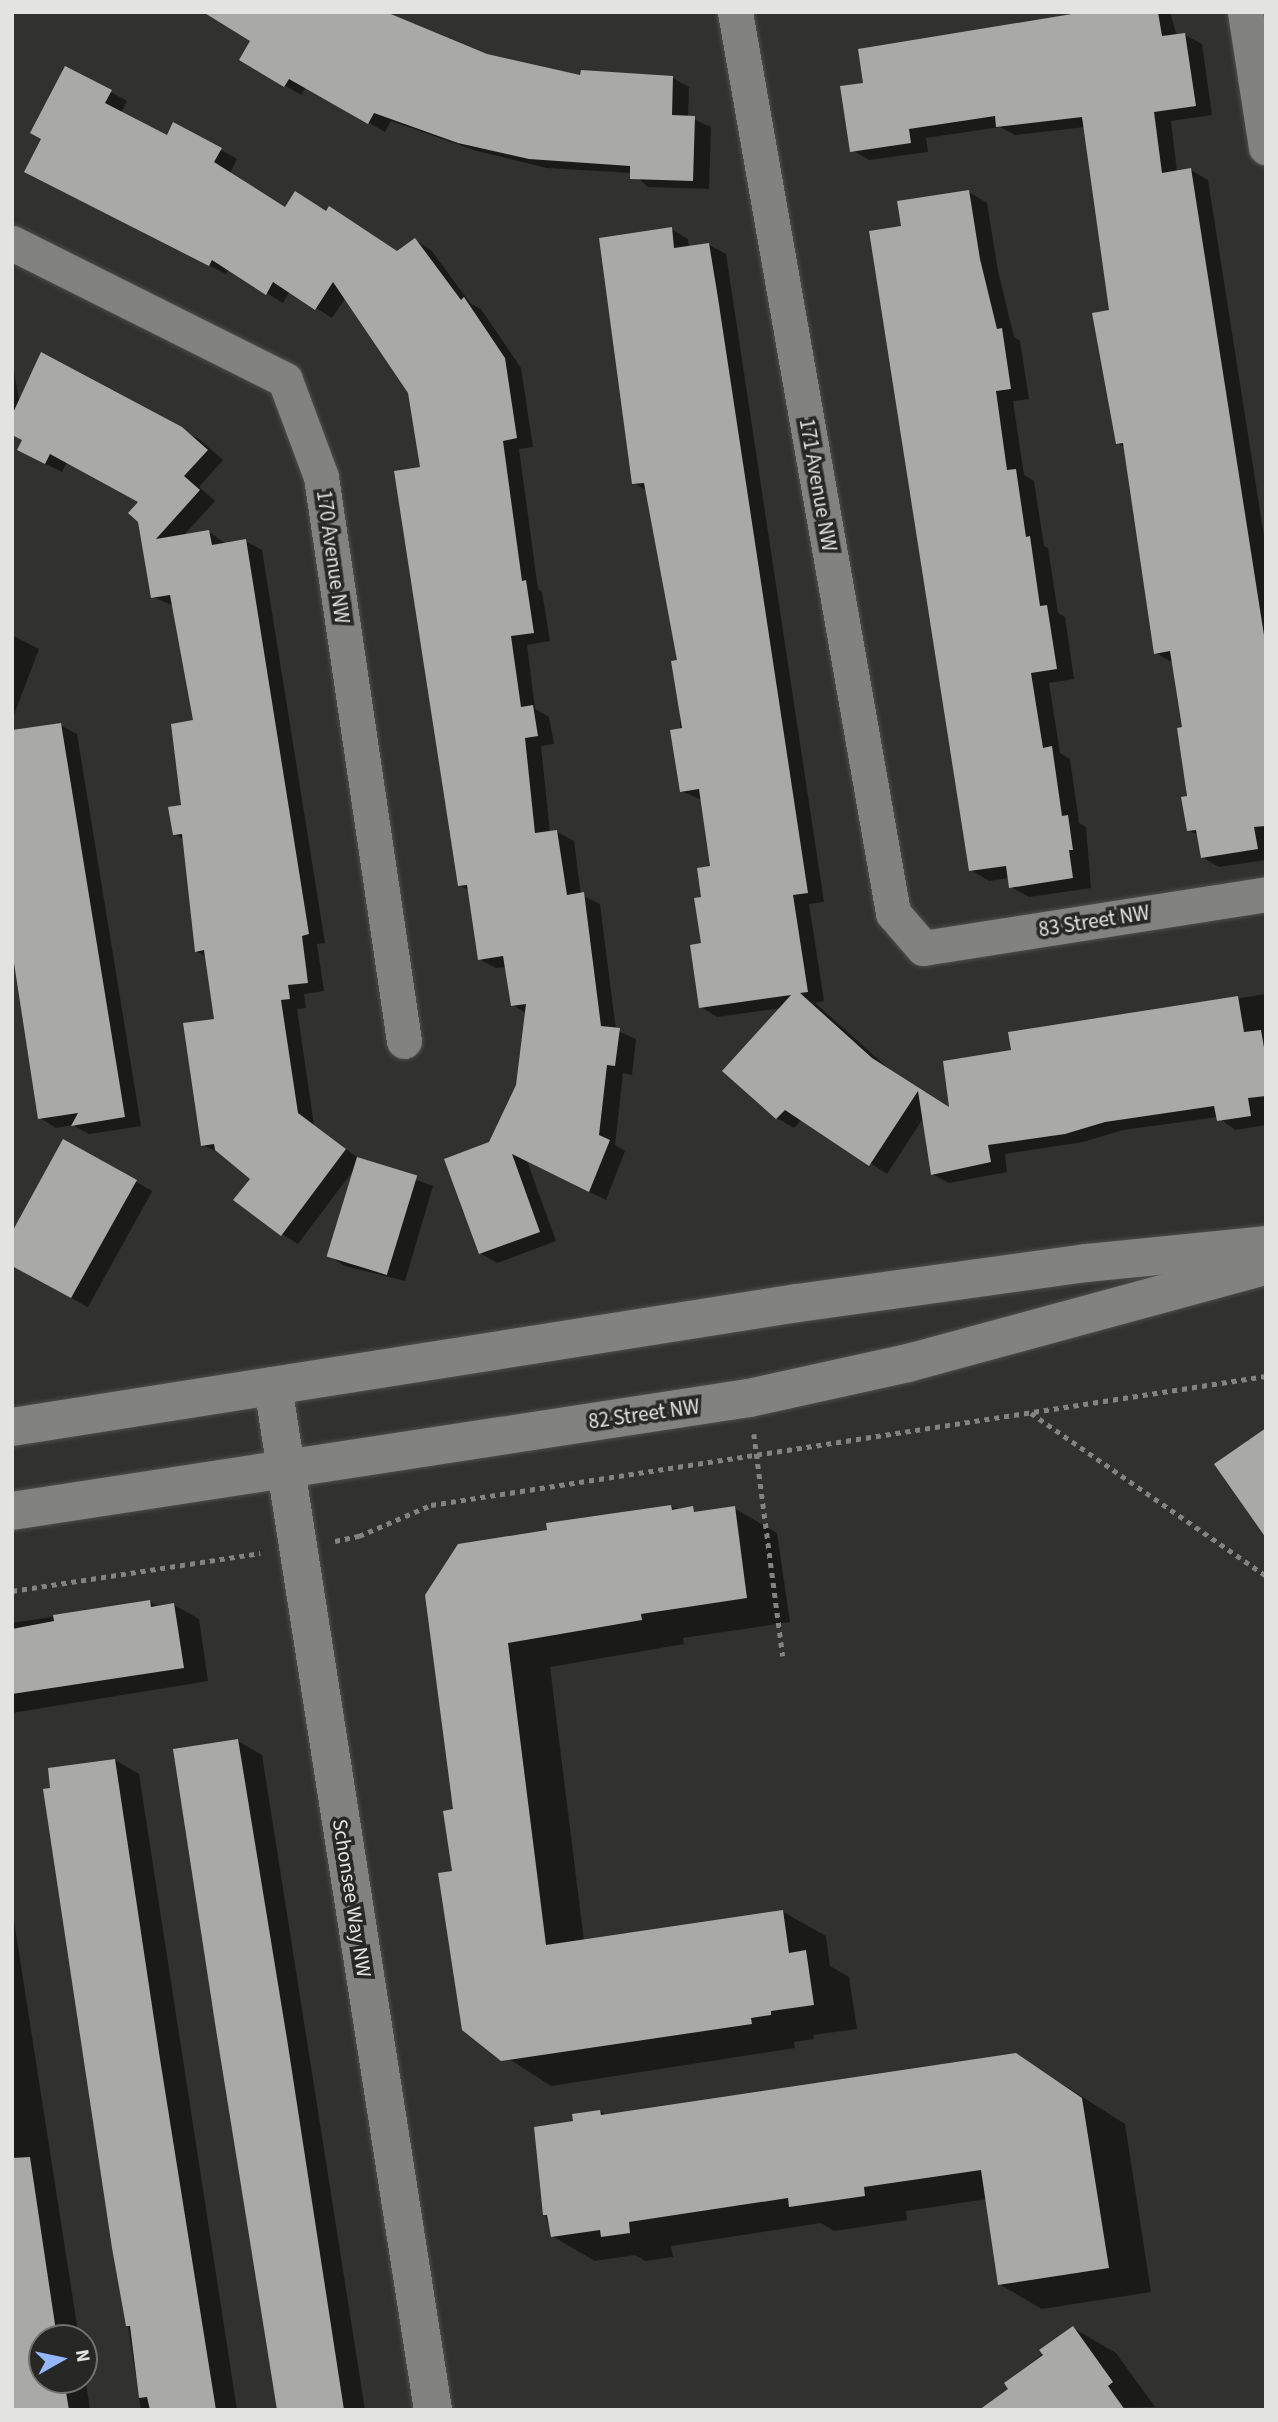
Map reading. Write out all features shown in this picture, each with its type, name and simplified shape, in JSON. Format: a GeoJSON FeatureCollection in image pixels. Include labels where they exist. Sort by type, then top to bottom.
{"type":"FeatureCollection","features":[{"type":"Feature","properties":{"kind":"main road"},"geometry":{"type":"LineString","coordinates":[[12,1427],[798,1303],[1087,1263],[1266,1245]]}},
{"type":"Feature","properties":{"kind":"main road","name":"82 Street NW"},"geometry":{"type":"LineString","coordinates":[[12,1511],[286,1466],[749,1398],[908,1363],[1266,1266]]}},
{"type":"Feature","properties":{"kind":"main road","name":"Schonsee Way NW"},"geometry":{"type":"LineString","coordinates":[[273,1386],[433,2410]]}},
{"type":"Feature","properties":{"kind":"street","name":"171 Avenue NW"},"geometry":{"type":"LineString","coordinates":[[735,12],[893,913],[923,948]]}},
{"type":"Feature","properties":{"kind":"street"},"geometry":{"type":"LineString","coordinates":[[1245,12],[1266,147]]}},
{"type":"Feature","properties":{"kind":"street","name":"170 Avenue NW"},"geometry":{"type":"LineString","coordinates":[[12,243],[285,380],[321,477],[404,1041]]}},
{"type":"Feature","properties":{"kind":"street","name":"83 Street NW"},"geometry":{"type":"LineString","coordinates":[[923,948],[1266,894]]}},
{"type":"Feature","properties":{"kind":"path"},"geometry":{"type":"LineString","coordinates":[[12,1591],[298,1548],[359,1536],[431,1505],[1266,1376]]}},
{"type":"Feature","properties":{"kind":"path"},"geometry":{"type":"LineString","coordinates":[[749,1398],[783,1656]]}},
{"type":"Feature","properties":{"kind":"path"},"geometry":{"type":"LineString","coordinates":[[1030,1412],[1266,1576]]}},
{"type":"Feature","properties":{"kind":"building"},"geometry":{"type":"Polygon","coordinates":[[[203,12],[386,12],[487,54],[580,75],[581,70],[673,76],[672,115],[695,116],[693,181],[630,179],[630,166],[529,159],[458,143],[374,113],[368,124],[289,79],[284,87],[239,60],[250,41],[203,12]]]}},
{"type":"Feature","properties":{"kind":"building"},"geometry":{"type":"Polygon","coordinates":[[[1084,12],[1158,12],[1162,36],[1185,33],[1196,106],[1154,112],[1162,173],[1191,168],[1266,648],[1266,826],[1254,827],[1258,849],[1201,858],[1196,830],[1187,831],[1181,797],[1187,796],[1177,728],[1182,727],[1170,651],[1154,654],[1123,443],[1116,444],[1092,313],[1109,310],[1082,117],[996,127],[995,116],[909,129],[911,143],[850,152],[840,86],[863,83],[858,49],[1084,12]]]}},
{"type":"Feature","properties":{"kind":"building"},"geometry":{"type":"Polygon","coordinates":[[[65,66],[112,90],[105,103],[167,135],[173,122],[222,148],[214,162],[285,207],[295,191],[326,211],[329,206],[397,251],[415,238],[461,300],[464,297],[505,358],[517,438],[503,441],[522,581],[526,580],[534,633],[511,636],[521,707],[533,705],[538,736],[525,738],[535,833],[557,830],[567,895],[584,892],[601,1026],[620,1028],[615,1066],[607,1065],[599,1135],[610,1140],[589,1192],[512,1154],[540,1232],[479,1254],[444,1159],[489,1142],[516,1085],[526,1004],[511,1006],[503,956],[478,960],[467,885],[458,886],[394,471],[420,467],[408,393],[333,282],[315,310],[273,282],[266,295],[212,260],[209,266],[24,172],[41,139],[30,133],[65,66]]]}},
{"type":"Feature","properties":{"kind":"building"},"geometry":{"type":"Polygon","coordinates":[[[969,190],[980,259],[997,329],[1002,328],[1011,389],[996,391],[1007,470],[1016,469],[1026,537],[1030,536],[1040,606],[1047,605],[1057,669],[1031,673],[1043,748],[1052,746],[1062,816],[1068,815],[1073,850],[1069,850],[1073,878],[1009,888],[1006,866],[969,871],[869,231],[901,226],[897,201],[969,190]]]}},
{"type":"Feature","properties":{"kind":"building"},"geometry":{"type":"Polygon","coordinates":[[[672,227],[674,248],[709,243],[808,893],[793,895],[808,992],[800,993],[872,1058],[949,1107],[943,1061],[1011,1050],[1008,1032],[1238,996],[1244,1032],[1261,1030],[1266,1059],[1266,1096],[1248,1098],[1251,1116],[1217,1121],[1214,1106],[1105,1122],[1065,1134],[988,1145],[991,1162],[931,1175],[918,1091],[869,1166],[785,1110],[776,1119],[722,1071],[791,995],[699,1008],[690,945],[701,943],[694,898],[701,897],[697,868],[710,866],[699,789],[680,792],[670,730],[682,728],[671,661],[677,660],[644,483],[632,484],[599,238],[672,227]]]}},
{"type":"Feature","properties":{"kind":"building"},"geometry":{"type":"Polygon","coordinates":[[[41,352],[182,427],[208,450],[184,476],[200,490],[156,539],[209,530],[212,545],[246,539],[309,934],[302,936],[308,983],[288,985],[290,999],[281,1000],[298,1113],[346,1149],[281,1236],[233,1200],[250,1179],[215,1150],[214,1144],[201,1146],[183,1023],[214,1019],[204,950],[195,952],[182,834],[173,835],[168,807],[181,805],[171,724],[193,720],[170,595],[151,598],[138,522],[128,513],[138,502],[50,454],[45,464],[17,450],[22,440],[12,435],[12,415],[41,352]]]}},
{"type":"Feature","properties":{"kind":"building"},"geometry":{"type":"Polygon","coordinates":[[[61,723],[125,1117],[71,1126],[78,1113],[38,1119],[12,950],[12,730],[61,723]]]}},
{"type":"Feature","properties":{"kind":"building"},"geometry":{"type":"Polygon","coordinates":[[[63,1139],[137,1180],[71,1298],[12,1266],[12,1232],[63,1139]]]}},
{"type":"Feature","properties":{"kind":"building"},"geometry":{"type":"Polygon","coordinates":[[[357,1157],[417,1175],[387,1275],[327,1256],[357,1157]]]}},
{"type":"Feature","properties":{"kind":"building"},"geometry":{"type":"Polygon","coordinates":[[[1266,1428],[1266,1538],[1214,1464],[1266,1428]]]}},
{"type":"Feature","properties":{"kind":"building"},"geometry":{"type":"Polygon","coordinates":[[[671,1505],[672,1510],[693,1506],[694,1512],[735,1506],[747,1598],[641,1614],[642,1620],[508,1643],[546,1945],[783,1910],[789,1953],[806,1950],[814,2005],[771,2011],[771,2015],[751,2018],[752,2024],[501,2061],[462,2030],[438,1873],[452,1871],[443,1811],[453,1809],[425,1595],[458,1544],[547,1530],[546,1523],[671,1505]]]}},
{"type":"Feature","properties":{"kind":"building"},"geometry":{"type":"Polygon","coordinates":[[[150,1600],[151,1607],[174,1603],[184,1668],[12,1694],[12,1629],[54,1621],[53,1615],[150,1600]]]}},
{"type":"Feature","properties":{"kind":"building"},"geometry":{"type":"Polygon","coordinates":[[[238,1739],[344,2410],[277,2410],[217,2036],[173,1749],[238,1739]]]}},
{"type":"Feature","properties":{"kind":"building"},"geometry":{"type":"Polygon","coordinates":[[[115,1759],[216,2410],[150,2410],[147,2397],[139,2398],[130,2326],[126,2326],[112,2248],[43,1789],[50,1788],[48,1768],[115,1759]]]}},
{"type":"Feature","properties":{"kind":"building"},"geometry":{"type":"Polygon","coordinates":[[[1016,2053],[1082,2098],[1109,2268],[998,2285],[981,2170],[864,2187],[865,2196],[789,2207],[788,2198],[629,2222],[630,2233],[601,2237],[600,2230],[551,2237],[547,2215],[543,2215],[534,2127],[573,2121],[572,2114],[600,2110],[601,2115],[1016,2053]]]}},
{"type":"Feature","properties":{"kind":"building"},"geometry":{"type":"Polygon","coordinates":[[[30,2157],[55,2324],[28,2324],[28,2394],[66,2394],[69,2410],[12,2410],[12,2158],[30,2157]]]}},
{"type":"Feature","properties":{"kind":"building"},"geometry":{"type":"Polygon","coordinates":[[[1073,2326],[1113,2382],[1108,2386],[1125,2410],[979,2410],[1008,2389],[1004,2383],[1043,2355],[1039,2350],[1073,2326]]]}}]}
